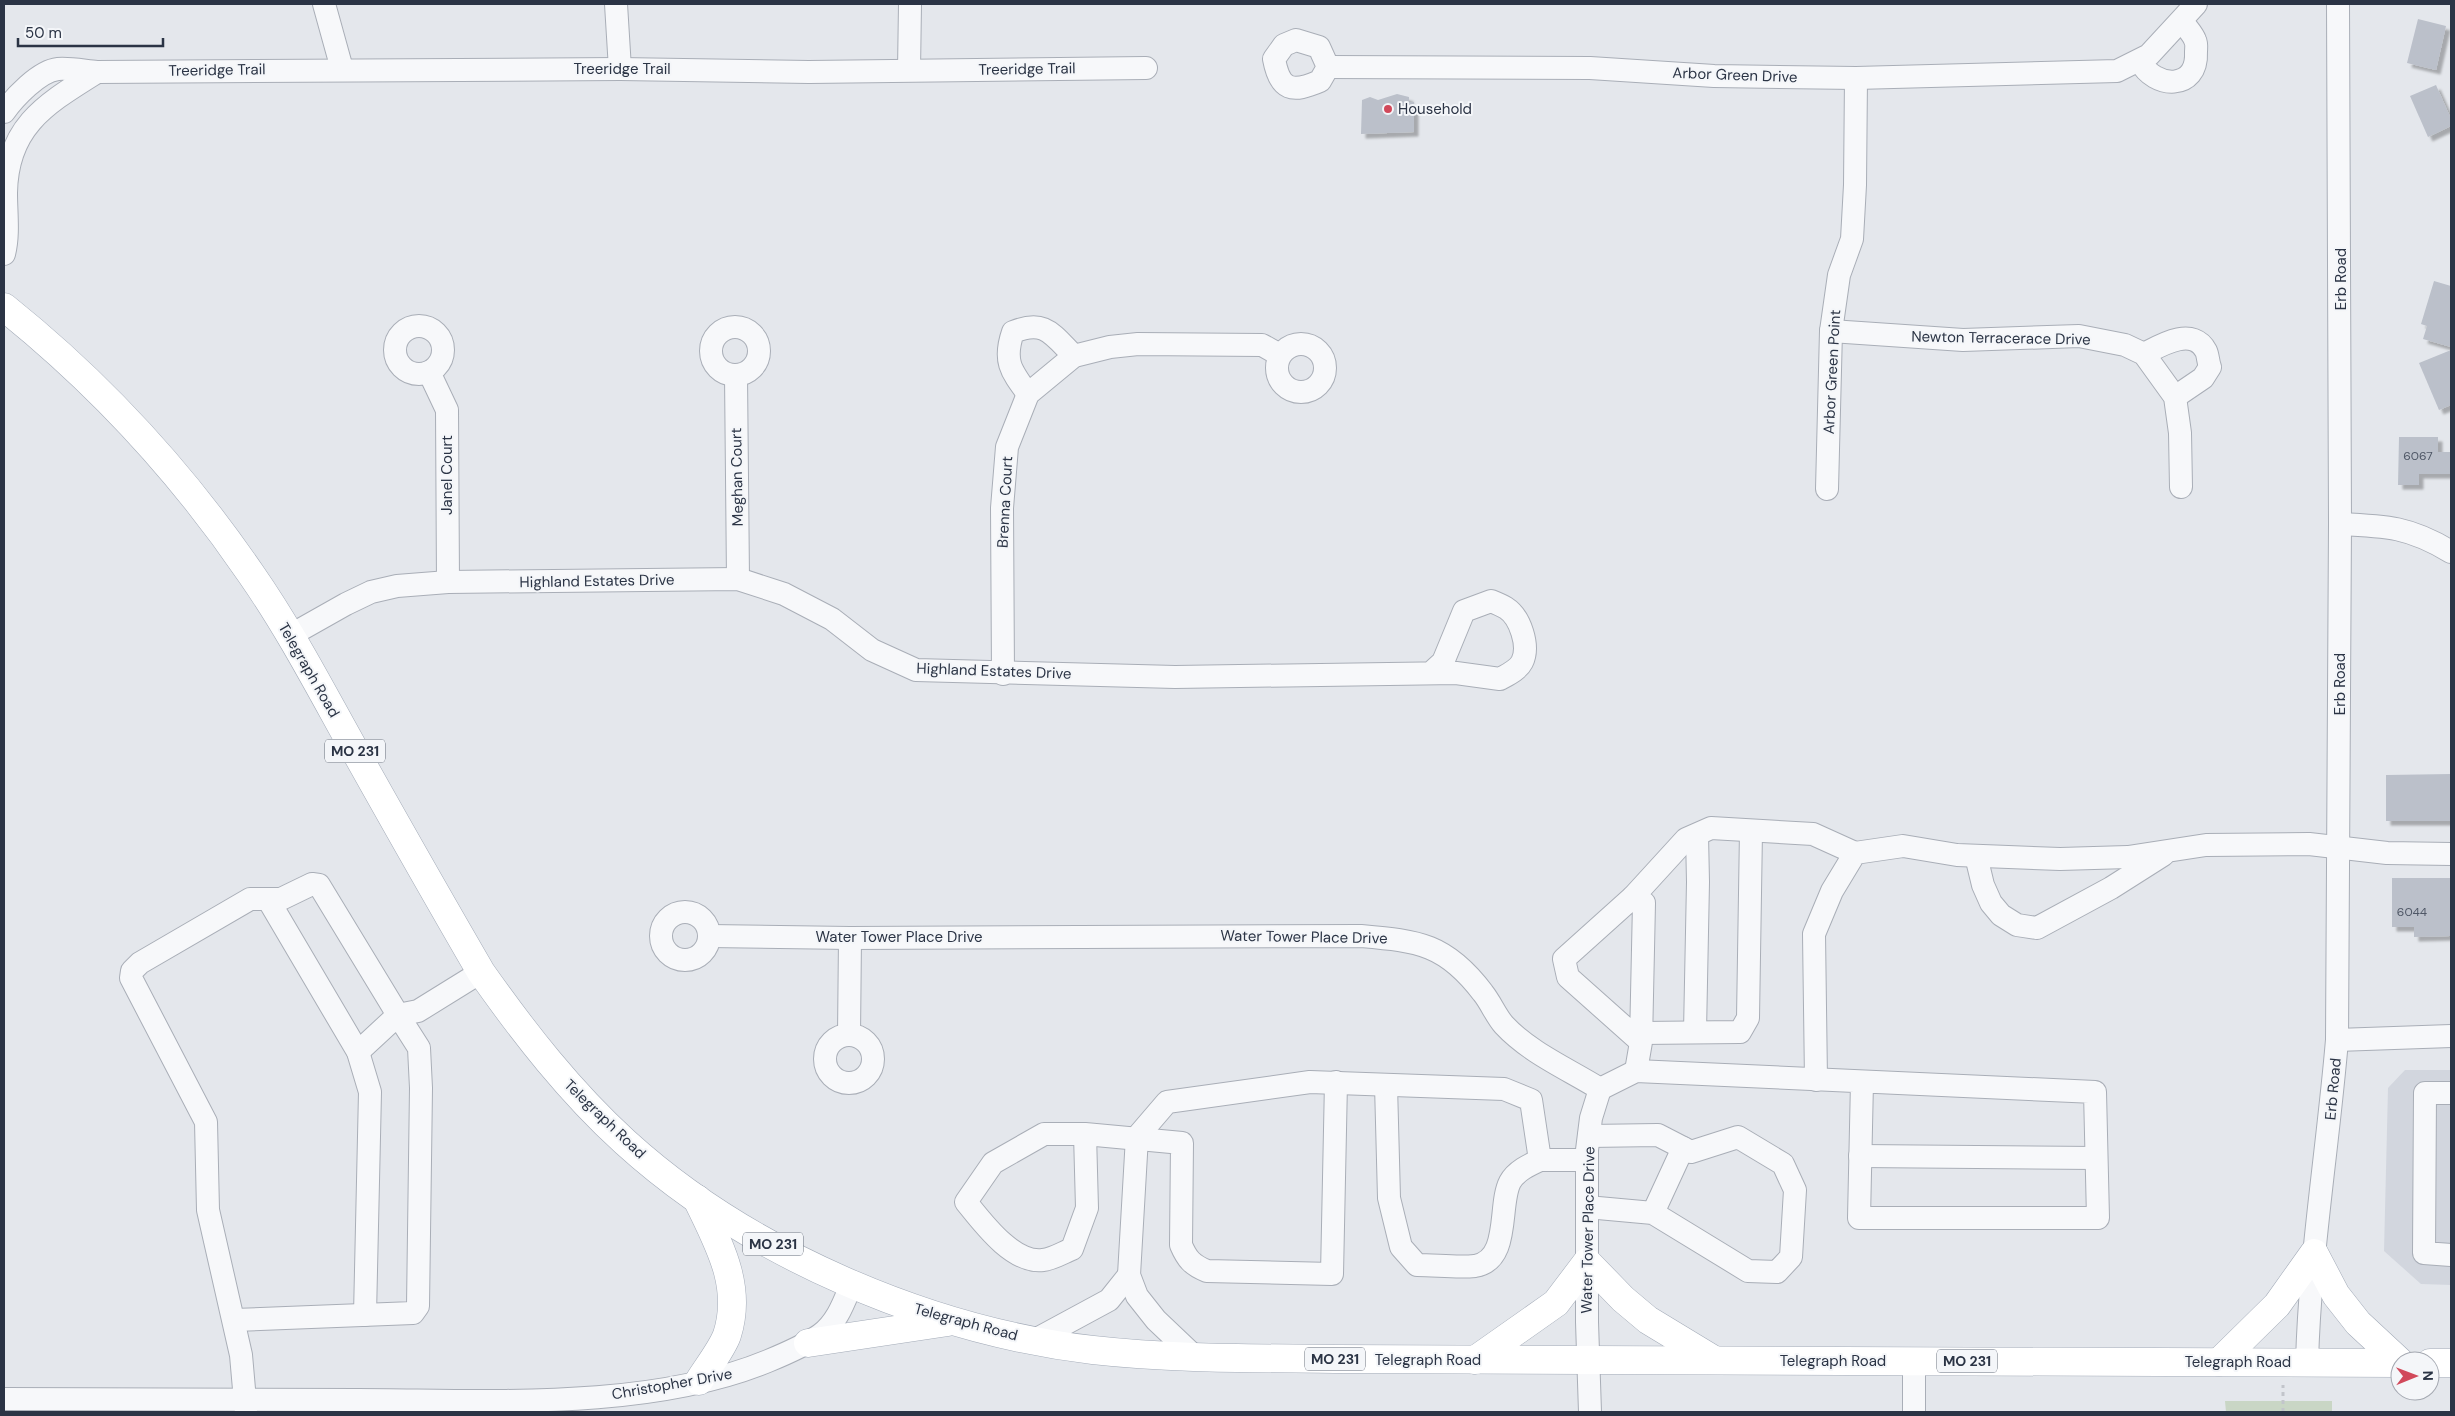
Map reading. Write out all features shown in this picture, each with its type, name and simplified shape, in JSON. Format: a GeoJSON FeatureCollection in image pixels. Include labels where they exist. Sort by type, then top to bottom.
{"type":"FeatureCollection","features":[{"type":"Feature","properties":{"kind":"main road","name":"Telegraph Road"},"geometry":{"type":"LineString","coordinates":[[4,308],[79,372],[152,448],[194,497],[251,573],[291,635],[481,972],[513,1018],[547,1061],[625,1142],[697,1199],[785,1251],[852,1283],[905,1305],[954,1321],[1035,1340],[1092,1350],[1195,1357],[1475,1360],[2390,1362]]}},
{"type":"Feature","properties":{"kind":"main road"},"geometry":{"type":"LineString","coordinates":[[697,1199],[727,1263],[732,1289],[731,1314],[726,1336],[699,1381]]}},
{"type":"Feature","properties":{"kind":"main road"},"geometry":{"type":"LineString","coordinates":[[2219,1362],[2277,1305],[2314,1253],[2336,1296],[2346,1310],[2390,1353]]}},
{"type":"Feature","properties":{"kind":"main road"},"geometry":{"type":"LineString","coordinates":[[1475,1360],[1556,1303],[1587,1262],[1648,1320],[1715,1361]]}},
{"type":"Feature","properties":{"kind":"main road"},"geometry":{"type":"LineString","coordinates":[[808,1343],[954,1321]]}},
{"type":"Feature","properties":{"kind":"street"},"geometry":{"type":"LineString","coordinates":[[324,4],[342,69]]}},
{"type":"Feature","properties":{"kind":"street"},"geometry":{"type":"LineString","coordinates":[[616,4],[620,69]]}},
{"type":"Feature","properties":{"kind":"street"},"geometry":{"type":"LineString","coordinates":[[910,4],[910,70]]}},
{"type":"Feature","properties":{"kind":"street","name":"Arbor Green Drive"},"geometry":{"type":"LineString","coordinates":[[1328,67],[1590,68],[1714,76],[1856,78],[2117,71],[2140,60],[2182,21],[2196,4]]}},
{"type":"Feature","properties":{"kind":"street","name":"Erb Road"},"geometry":{"type":"LineString","coordinates":[[2308,1362],[2314,1253],[2331,1110],[2337,1040],[2340,849],[2338,4]]}},
{"type":"Feature","properties":{"kind":"street"},"geometry":{"type":"LineString","coordinates":[[2140,60],[2146,72],[2158,79],[2173,82],[2191,75],[2196,60],[2196,40],[2182,21]]}},
{"type":"Feature","properties":{"kind":"street","name":"Treeridge Trail"},"geometry":{"type":"LineString","coordinates":[[4,112],[14,98],[31,83],[56,69],[97,72],[342,69],[620,69],[809,72],[1146,68]]}},
{"type":"Feature","properties":{"kind":"street"},"geometry":{"type":"LineString","coordinates":[[4,254],[6,191],[14,145],[24,127],[35,115],[53,100],[97,72]]}},
{"type":"Feature","properties":{"kind":"street","name":"Arbor Green Point"},"geometry":{"type":"LineString","coordinates":[[1827,489],[1831,331],[1839,275],[1852,240],[1855,185],[1856,78]]}},
{"type":"Feature","properties":{"kind":"street"},"geometry":{"type":"LineString","coordinates":[[1028,394],[1010,369],[1007,348],[1013,332],[1030,326],[1050,332],[1074,356]]}},
{"type":"Feature","properties":{"kind":"street","name":"Newton Terracerace Drive"},"geometry":{"type":"LineString","coordinates":[[1831,331],[1963,340],[2079,336],[2125,345],[2144,354]]}},
{"type":"Feature","properties":{"kind":"street"},"geometry":{"type":"LineString","coordinates":[[2175,397],[2203,378],[2210,366],[2206,350],[2196,341],[2178,338],[2144,354],[2175,397],[2180,433],[2182,488]]}},
{"type":"Feature","properties":{"kind":"street","name":"Brenna Court"},"geometry":{"type":"LineString","coordinates":[[1003,674],[1002,508],[1007,447],[1028,394],[1074,356],[1110,347],[1138,344],[1262,346],[1280,355]]}},
{"type":"Feature","properties":{"kind":"street","name":"Janel Court"},"geometry":{"type":"LineString","coordinates":[[429,372],[447,410],[448,582]]}},
{"type":"Feature","properties":{"kind":"street","name":"Meghan Court"},"geometry":{"type":"LineString","coordinates":[[736,375],[738,579]]}},
{"type":"Feature","properties":{"kind":"street"},"geometry":{"type":"LineString","coordinates":[[2340,524],[2381,526],[2415,533],[2451,552]]}},
{"type":"Feature","properties":{"kind":"street","name":"Highland Estates Drive"},"geometry":{"type":"LineString","coordinates":[[291,635],[371,592],[397,586],[448,582],[738,579],[784,594],[832,619],[872,650],[916,670],[1003,674],[1175,677],[1432,672]]}},
{"type":"Feature","properties":{"kind":"street"},"geometry":{"type":"LineString","coordinates":[[1751,831],[1748,1018],[1740,1032],[1695,1032],[1641,1037],[1568,977],[1564,959],[1633,897],[1686,840],[1711,828],[1814,834],[1855,854],[1903,846],[1957,856],[2060,860],[2128,857],[2206,845],[2309,844],[2387,853],[2451,854]]}},
{"type":"Feature","properties":{"kind":"street"},"geometry":{"type":"LineString","coordinates":[[1695,1032],[1697,835]]}},
{"type":"Feature","properties":{"kind":"street"},"geometry":{"type":"LineString","coordinates":[[1976,856],[1991,903],[2001,915],[2017,925],[2037,928],[2111,888],[2170,851]]}},
{"type":"Feature","properties":{"kind":"street"},"geometry":{"type":"LineString","coordinates":[[1816,1080],[1814,934],[1832,892],[1855,854]]}},
{"type":"Feature","properties":{"kind":"street"},"geometry":{"type":"LineString","coordinates":[[234,1320],[413,1313],[418,1306],[421,1088],[419,1048],[319,885],[312,884],[281,899],[269,901],[250,899],[140,963],[132,971],[131,978],[206,1122],[208,1210],[234,1320],[246,1406]]}},
{"type":"Feature","properties":{"kind":"street"},"geometry":{"type":"LineString","coordinates":[[1633,897],[1644,903],[1641,1037],[1636,1071]]}},
{"type":"Feature","properties":{"kind":"street"},"geometry":{"type":"LineString","coordinates":[[269,901],[358,1052],[370,1092],[365,1315]]}},
{"type":"Feature","properties":{"kind":"street","name":"Water Tower Place Drive"},"geometry":{"type":"LineString","coordinates":[[709,936],[850,938],[1361,936],[1402,939],[1437,949],[1458,964],[1484,994],[1504,1025],[1539,1053],[1600,1089],[1591,1118],[1587,1160],[1590,1412]]}},
{"type":"Feature","properties":{"kind":"street"},"geometry":{"type":"LineString","coordinates":[[849,1035],[850,938]]}},
{"type":"Feature","properties":{"kind":"street"},"geometry":{"type":"LineString","coordinates":[[358,1052],[398,1015],[418,1011],[481,972]]}},
{"type":"Feature","properties":{"kind":"street"},"geometry":{"type":"LineString","coordinates":[[2337,1040],[2451,1036]]}},
{"type":"Feature","properties":{"kind":"street"},"geometry":{"type":"LineString","coordinates":[[1600,1089],[1636,1071],[2095,1092],[2098,1218],[1859,1218],[1862,1082]]}},
{"type":"Feature","properties":{"kind":"street"},"geometry":{"type":"LineString","coordinates":[[1195,1357],[1156,1320],[1137,1296],[1129,1275],[1137,1137],[1167,1102],[1310,1082],[1504,1089],[1531,1100],[1540,1160]]}},
{"type":"Feature","properties":{"kind":"street"},"geometry":{"type":"LineString","coordinates":[[1085,1134],[1087,1208],[1072,1249],[1043,1260],[1024,1257],[991,1234],[966,1202],[993,1163],[1044,1134],[1085,1134],[1137,1137],[1182,1143],[1181,1245],[1187,1260],[1207,1271],[1332,1274],[1336,1082]]}},
{"type":"Feature","properties":{"kind":"street"},"geometry":{"type":"LineString","coordinates":[[1386,1085],[1389,1198],[1401,1247],[1417,1265],[1476,1266],[1491,1257],[1498,1245],[1509,1182],[1522,1169],[1540,1160],[1587,1160]]}},
{"type":"Feature","properties":{"kind":"street"},"geometry":{"type":"LineString","coordinates":[[2451,1093],[2425,1093],[2424,1253],[2451,1255]]}},
{"type":"Feature","properties":{"kind":"street"},"geometry":{"type":"LineString","coordinates":[[1587,1207],[1653,1213],[1748,1271],[1777,1272],[1791,1257],[1795,1190],[1783,1164],[1738,1137],[1691,1152],[1658,1135],[1589,1136]]}},
{"type":"Feature","properties":{"kind":"street"},"geometry":{"type":"LineString","coordinates":[[1653,1213],[1683,1148]]}},
{"type":"Feature","properties":{"kind":"street"},"geometry":{"type":"LineString","coordinates":[[1860,1156],[2096,1158]]}},
{"type":"Feature","properties":{"kind":"street"},"geometry":{"type":"LineString","coordinates":[[1035,1340],[1109,1300],[1129,1275]]}},
{"type":"Feature","properties":{"kind":"street","name":"Christopher Drive"},"geometry":{"type":"LineString","coordinates":[[4,1399],[246,1406],[394,1406],[599,1397],[652,1391],[723,1377],[748,1369],[808,1343],[828,1328],[837,1318],[852,1283]]}},
{"type":"Feature","properties":{"kind":"street"},"geometry":{"type":"LineString","coordinates":[[1914,1361],[1914,1412]]}},
{"type":"Feature","properties":{"kind":"shaded area"},"geometry":{"type":"Polygon","coordinates":[[[2405,1070],[2451,1070],[2451,1285],[2421,1284],[2384,1251],[2388,1088],[2405,1070]]]}},
{"type":"Feature","properties":{"kind":"green space"},"geometry":{"type":"Polygon","coordinates":[[[2225,1401],[2332,1401],[2332,1412],[2226,1412],[2225,1401]]]}},
{"type":"Feature","properties":{"kind":"building"},"geometry":{"type":"Polygon","coordinates":[[[2418,19],[2446,26],[2436,70],[2407,63],[2418,19]]]}},
{"type":"Feature","properties":{"kind":"building"},"geometry":{"type":"Polygon","coordinates":[[[2436,85],[2451,119],[2451,126],[2428,137],[2410,96],[2436,85]]]}},
{"type":"Feature","properties":{"kind":"building","name":"Household"},"geometry":{"type":"Polygon","coordinates":[[[1397,94],[1409,97],[1409,102],[1414,102],[1414,132],[1361,134],[1362,100],[1370,97],[1378,100],[1397,94]]]}},
{"type":"Feature","properties":{"kind":"building"},"geometry":{"type":"Polygon","coordinates":[[[2434,281],[2451,286],[2451,347],[2423,339],[2427,326],[2421,324],[2434,281]]]}},
{"type":"Feature","properties":{"kind":"building"},"geometry":{"type":"Polygon","coordinates":[[[2451,350],[2451,405],[2439,410],[2419,363],[2451,350]]]}},
{"type":"Feature","properties":{"kind":"building"},"geometry":{"type":"Polygon","coordinates":[[[2399,437],[2438,437],[2438,452],[2451,452],[2451,474],[2419,474],[2419,485],[2398,485],[2399,437]]]}},
{"type":"Feature","properties":{"kind":"building"},"geometry":{"type":"Polygon","coordinates":[[[2451,774],[2451,821],[2386,821],[2386,775],[2451,774]]]}},
{"type":"Feature","properties":{"kind":"building"},"geometry":{"type":"Polygon","coordinates":[[[2392,878],[2451,878],[2450,936],[2414,937],[2414,927],[2392,927],[2392,878]]]}},
{"type":"Feature","properties":{"kind":"place","name":"Household"},"geometry":{"type":"Point","coordinates":[1388,109]}}]}
